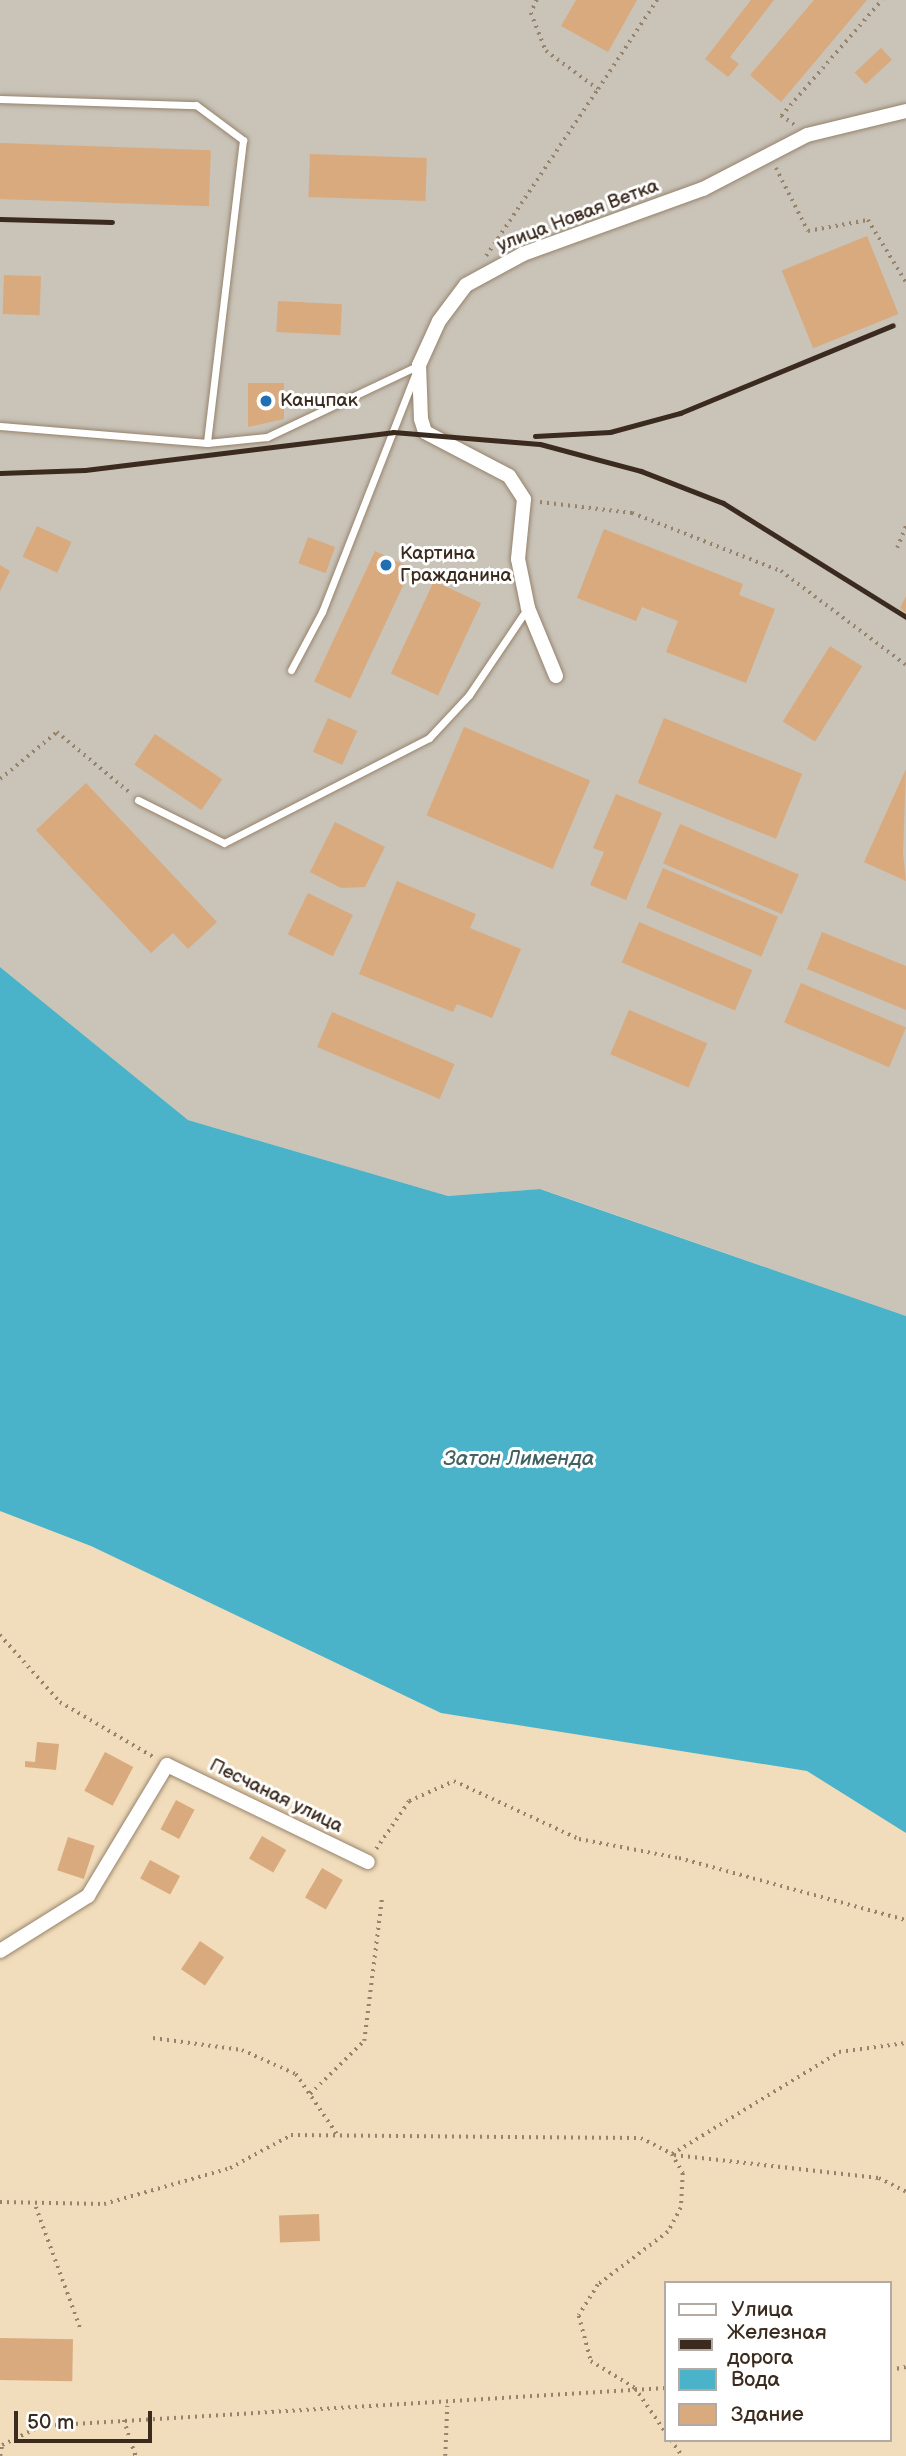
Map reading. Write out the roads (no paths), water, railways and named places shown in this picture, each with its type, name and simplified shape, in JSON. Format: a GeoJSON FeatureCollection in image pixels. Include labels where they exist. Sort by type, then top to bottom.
{"type":"FeatureCollection","features":[{"type":"Feature","properties":{"kind":"street","name":"улица Новая Ветка"},"geometry":{"type":"LineString","coordinates":[[528,608],[518,559],[524,499],[509,476],[425,432],[419,365],[439,321],[466,285],[523,254],[703,190],[768,153],[807,135],[906,111]]}},
{"type":"Feature","properties":{"kind":"street"},"geometry":{"type":"LineString","coordinates":[[528,608],[556,676]]}},
{"type":"Feature","properties":{"kind":"street","name":"Песчаная улица"},"geometry":{"type":"LineString","coordinates":[[0,1951],[88,1896],[167,1765],[368,1861]]}},
{"type":"Feature","properties":{"kind":"lane"},"geometry":{"type":"LineString","coordinates":[[0,99],[196,105],[243,140],[207,443]]}},
{"type":"Feature","properties":{"kind":"lane"},"geometry":{"type":"LineString","coordinates":[[0,426],[207,443],[267,437],[419,365]]}},
{"type":"Feature","properties":{"kind":"lane"},"geometry":{"type":"LineString","coordinates":[[291,670],[322,612],[419,365]]}},
{"type":"Feature","properties":{"kind":"lane"},"geometry":{"type":"LineString","coordinates":[[138,800],[224,843],[429,738],[469,695],[528,608]]}},
{"type":"Feature","properties":{"kind":"water","name":"Затон Лименда"},"geometry":{"type":"Polygon","coordinates":[[[0,967],[188,1120],[448,1196],[540,1189],[906,1316],[906,1833],[807,1771],[441,1713],[91,1546],[0,1511],[0,967]]]}},
{"type":"Feature","properties":{"kind":"railway"},"geometry":{"type":"LineString","coordinates":[[0,219],[112,222]]}},
{"type":"Feature","properties":{"kind":"railway"},"geometry":{"type":"LineString","coordinates":[[535,436],[610,432],[680,413],[893,325]]}},
{"type":"Feature","properties":{"kind":"railway"},"geometry":{"type":"LineString","coordinates":[[0,473],[85,470],[393,432],[540,444],[641,471],[723,503],[906,617]]}},
{"type":"Feature","properties":{"kind":"place","name":"Канцпак"},"geometry":{"type":"Point","coordinates":[266,401]}},
{"type":"Feature","properties":{"kind":"place","name":"Картина Гражданина"},"geometry":{"type":"Point","coordinates":[386,565]}}]}
